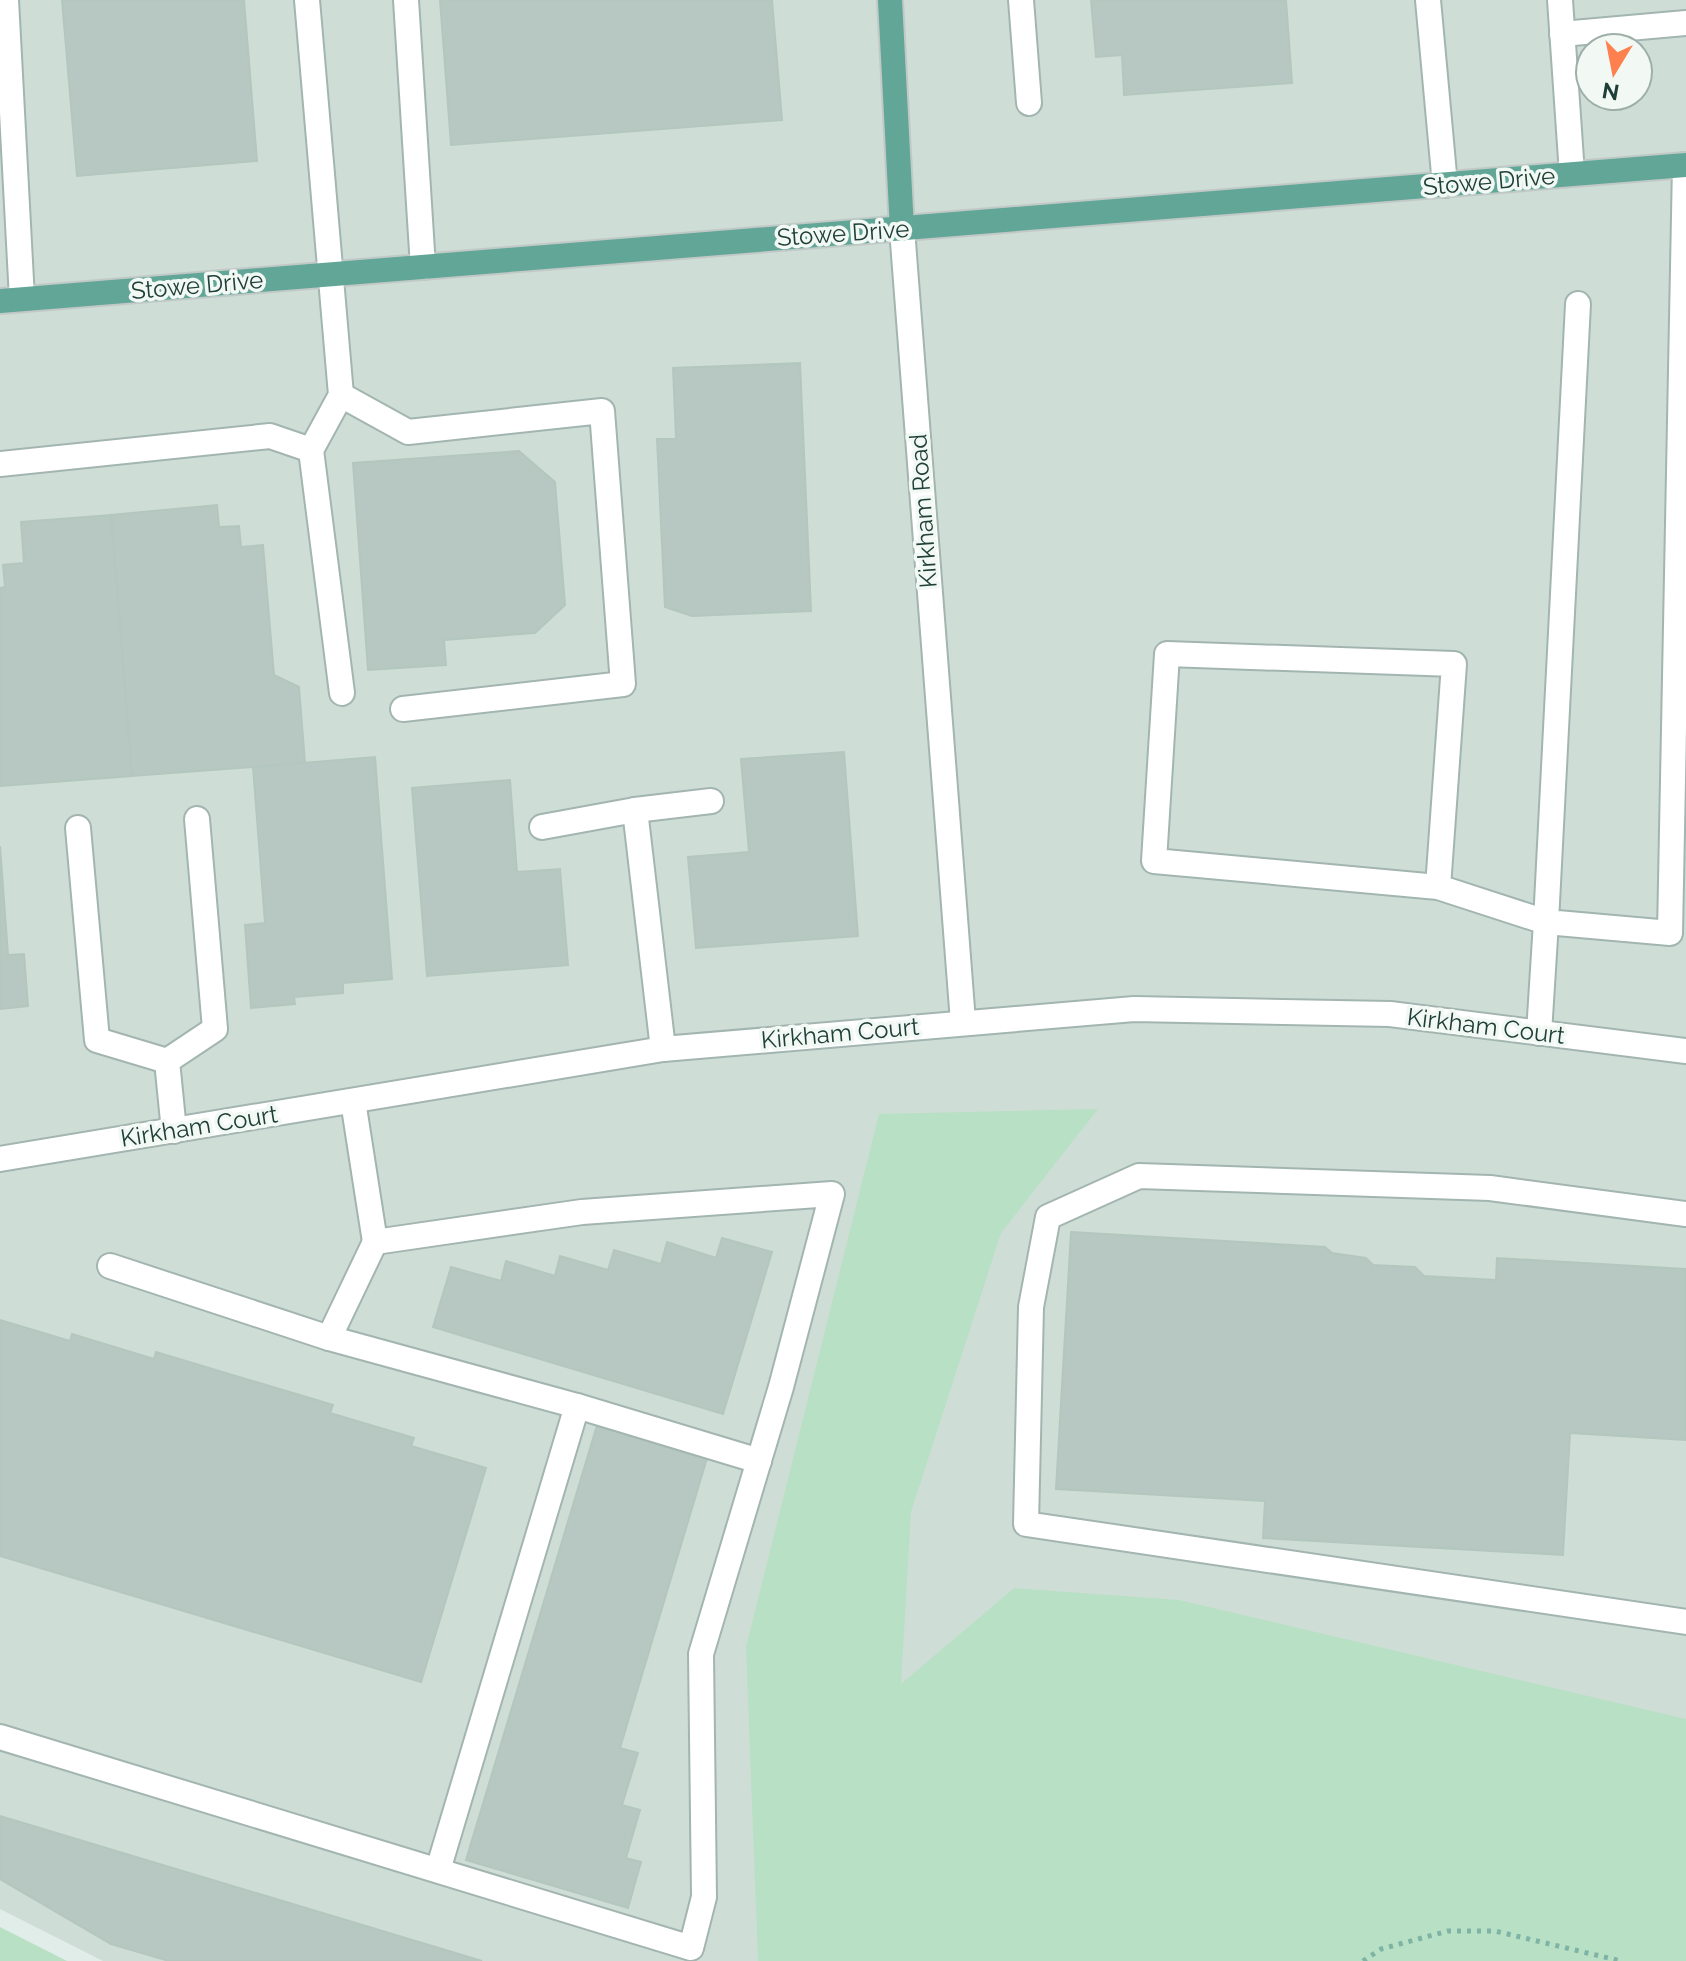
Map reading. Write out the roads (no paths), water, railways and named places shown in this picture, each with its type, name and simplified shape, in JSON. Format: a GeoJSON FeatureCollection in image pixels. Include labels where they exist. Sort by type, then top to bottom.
{"type":"FeatureCollection","features":[{"type":"Feature","properties":{"kind":"main road","name":"Kirkham Road"},"geometry":{"type":"LineString","coordinates":[[890,0],[902,229]]}},
{"type":"Feature","properties":{"kind":"main road","name":"Stowe Drive"},"geometry":{"type":"LineString","coordinates":[[11,300],[1686,165]]}},
{"type":"Feature","properties":{"kind":"street"},"geometry":{"type":"LineString","coordinates":[[6,0],[11,300]]}},
{"type":"Feature","properties":{"kind":"street"},"geometry":{"type":"LineString","coordinates":[[307,0],[341,395],[311,450],[342,693]]}},
{"type":"Feature","properties":{"kind":"street"},"geometry":{"type":"LineString","coordinates":[[406,0],[423,267]]}},
{"type":"Feature","properties":{"kind":"street"},"geometry":{"type":"LineString","coordinates":[[1021,0],[1029,103]]}},
{"type":"Feature","properties":{"kind":"street"},"geometry":{"type":"LineString","coordinates":[[1428,0],[1445,185]]}},
{"type":"Feature","properties":{"kind":"street"},"geometry":{"type":"LineString","coordinates":[[1560,0],[1572,174]]}},
{"type":"Feature","properties":{"kind":"street"},"geometry":{"type":"LineString","coordinates":[[1562,34],[1686,23]]}},
{"type":"Feature","properties":{"kind":"street"},"geometry":{"type":"LineString","coordinates":[[1438,887],[1454,664],[1167,654],[1154,861],[1438,887],[1546,922],[1670,933],[1686,165]]}},
{"type":"Feature","properties":{"kind":"street","name":"Kirkham Road"},"geometry":{"type":"LineString","coordinates":[[902,229],[963,1022]]}},
{"type":"Feature","properties":{"kind":"street"},"geometry":{"type":"LineString","coordinates":[[1539,1033],[1578,304]]}},
{"type":"Feature","properties":{"kind":"street"},"geometry":{"type":"LineString","coordinates":[[341,395],[408,432],[602,411],[623,684],[403,709]]}},
{"type":"Feature","properties":{"kind":"street"},"geometry":{"type":"LineString","coordinates":[[0,464],[270,436],[311,450]]}},
{"type":"Feature","properties":{"kind":"street"},"geometry":{"type":"LineString","coordinates":[[542,827],[635,810],[711,801]]}},
{"type":"Feature","properties":{"kind":"street"},"geometry":{"type":"LineString","coordinates":[[635,810],[663,1049]]}},
{"type":"Feature","properties":{"kind":"street"},"geometry":{"type":"LineString","coordinates":[[167,1061],[215,1029],[197,819]]}},
{"type":"Feature","properties":{"kind":"street"},"geometry":{"type":"LineString","coordinates":[[78,828],[97,1040],[167,1061]]}},
{"type":"Feature","properties":{"kind":"street","name":"Kirkham Court"},"geometry":{"type":"LineString","coordinates":[[0,1159],[663,1049],[1134,1009],[1390,1014],[1686,1051]]}},
{"type":"Feature","properties":{"kind":"street"},"geometry":{"type":"LineString","coordinates":[[167,1061],[174,1131]]}},
{"type":"Feature","properties":{"kind":"street"},"geometry":{"type":"LineString","coordinates":[[329,1338],[375,1242],[353,1101]]}},
{"type":"Feature","properties":{"kind":"street"},"geometry":{"type":"LineString","coordinates":[[1686,1214],[1490,1188],[1139,1176],[1048,1217],[1031,1307],[1026,1524],[1686,1622]]}},
{"type":"Feature","properties":{"kind":"street"},"geometry":{"type":"LineString","coordinates":[[0,1737],[691,1948],[704,1897],[701,1654],[759,1461],[832,1194],[582,1212],[375,1242]]}},
{"type":"Feature","properties":{"kind":"street"},"geometry":{"type":"LineString","coordinates":[[110,1266],[329,1338],[577,1406],[759,1461]]}},
{"type":"Feature","properties":{"kind":"street"},"geometry":{"type":"LineString","coordinates":[[438,1870],[577,1406]]}}]}
